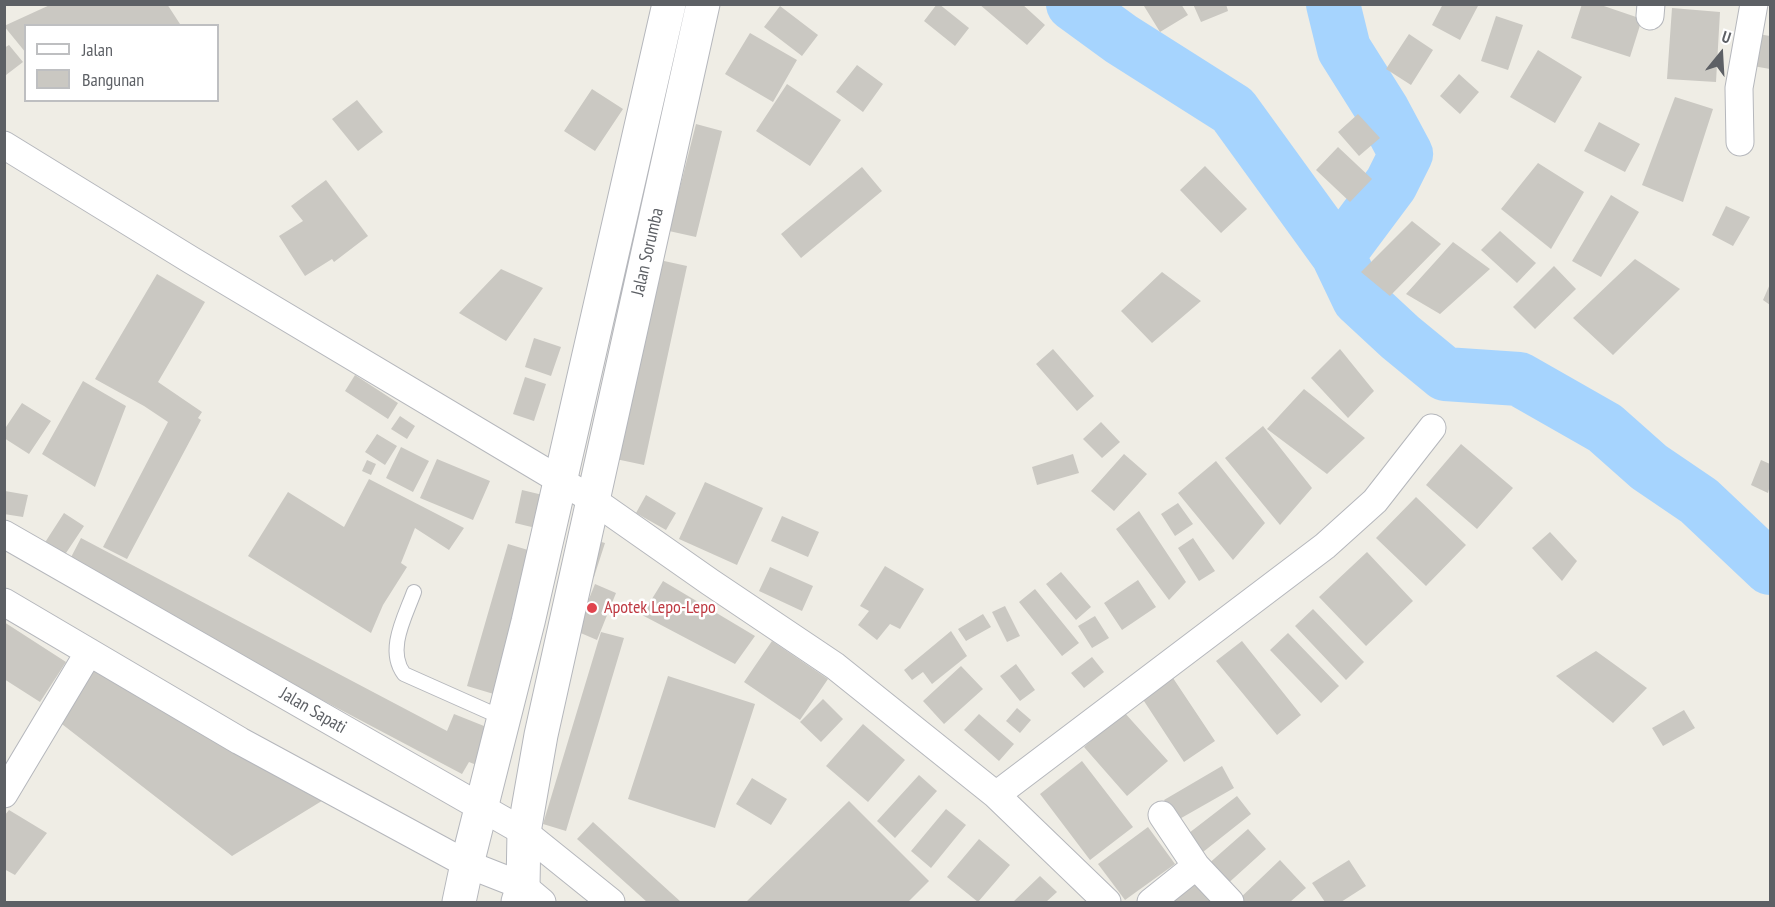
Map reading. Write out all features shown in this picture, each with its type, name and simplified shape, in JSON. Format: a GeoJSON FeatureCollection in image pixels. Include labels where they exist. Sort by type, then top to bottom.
{"type":"FeatureCollection","features":[{"type":"Feature","properties":{"kind":"street"},"geometry":{"type":"LineString","coordinates":[[459,903],[561,481],[669,4]]}},
{"type":"Feature","properties":{"kind":"street","name":"Jalan Sorumba"},"geometry":{"type":"LineString","coordinates":[[528,897],[524,832],[541,735],[703,4]]}},
{"type":"Feature","properties":{"kind":"street"},"geometry":{"type":"LineString","coordinates":[[1740,141],[1739,88],[1754,4]]}},
{"type":"Feature","properties":{"kind":"street"},"geometry":{"type":"LineString","coordinates":[[4,145],[592,500],[835,666],[996,795],[1107,903]]}},
{"type":"Feature","properties":{"kind":"street"},"geometry":{"type":"LineString","coordinates":[[996,795],[1325,546],[1375,501],[1432,428]]}},
{"type":"Feature","properties":{"kind":"street","name":"Jalan Sapati"},"geometry":{"type":"LineString","coordinates":[[4,534],[524,832],[611,903]]}},
{"type":"Feature","properties":{"kind":"street"},"geometry":{"type":"LineString","coordinates":[[4,602],[240,741],[528,897]]}},
{"type":"Feature","properties":{"kind":"street"},"geometry":{"type":"LineString","coordinates":[[4,794],[88,652]]}},
{"type":"Feature","properties":{"kind":"street"},"geometry":{"type":"LineString","coordinates":[[1162,815],[1197,866],[1230,903]]}},
{"type":"Feature","properties":{"kind":"street"},"geometry":{"type":"LineString","coordinates":[[1151,903],[1197,866]]}},
{"type":"Feature","properties":{"kind":"lane"},"geometry":{"type":"LineString","coordinates":[[414,592],[396,642],[398,666],[404,674],[505,719]]}},
{"type":"Feature","properties":{"kind":"building"},"geometry":{"type":"Polygon","coordinates":[[[52,4],[167,4],[180,24],[24,24],[24,51],[4,26],[52,4]]]}},
{"type":"Feature","properties":{"kind":"building"},"geometry":{"type":"Polygon","coordinates":[[[937,4],[969,28],[955,46],[924,21],[937,4]]]}},
{"type":"Feature","properties":{"kind":"building"},"geometry":{"type":"Polygon","coordinates":[[[979,4],[1022,4],[1045,25],[1027,45],[979,4]]]}},
{"type":"Feature","properties":{"kind":"building"},"geometry":{"type":"Polygon","coordinates":[[[1147,4],[1181,4],[1188,15],[1160,32],[1144,6],[1147,4]]]}},
{"type":"Feature","properties":{"kind":"building"},"geometry":{"type":"Polygon","coordinates":[[[1193,4],[1226,4],[1228,11],[1201,22],[1193,4]]]}},
{"type":"Feature","properties":{"kind":"building"},"geometry":{"type":"Polygon","coordinates":[[[1443,4],[1479,4],[1460,40],[1432,25],[1443,4]]]}},
{"type":"Feature","properties":{"kind":"building"},"geometry":{"type":"Polygon","coordinates":[[[1582,4],[1598,4],[1642,19],[1630,57],[1571,38],[1582,4]]]}},
{"type":"Feature","properties":{"kind":"building"},"geometry":{"type":"Polygon","coordinates":[[[780,6],[818,35],[802,56],[764,27],[780,6]]]}},
{"type":"Feature","properties":{"kind":"building"},"geometry":{"type":"Polygon","coordinates":[[[1672,8],[1720,12],[1716,82],[1667,79],[1672,8]]]}},
{"type":"Feature","properties":{"kind":"building"},"geometry":{"type":"Polygon","coordinates":[[[1496,16],[1523,25],[1508,70],[1481,61],[1496,16]]]}},
{"type":"Feature","properties":{"kind":"building"},"geometry":{"type":"Polygon","coordinates":[[[750,33],[797,60],[773,102],[725,74],[750,33]]]}},
{"type":"Feature","properties":{"kind":"building"},"geometry":{"type":"Polygon","coordinates":[[[1409,34],[1433,50],[1411,85],[1386,69],[1409,34]]]}},
{"type":"Feature","properties":{"kind":"building"},"geometry":{"type":"Polygon","coordinates":[[[1758,34],[1770,36],[1770,69],[1753,66],[1758,34]]]}},
{"type":"Feature","properties":{"kind":"building"},"geometry":{"type":"Polygon","coordinates":[[[9,45],[23,62],[6,75],[4,48],[9,45]]]}},
{"type":"Feature","properties":{"kind":"building"},"geometry":{"type":"Polygon","coordinates":[[[1538,50],[1582,77],[1555,123],[1510,97],[1538,50]]]}},
{"type":"Feature","properties":{"kind":"building"},"geometry":{"type":"Polygon","coordinates":[[[857,65],[883,84],[863,112],[836,92],[857,65]]]}},
{"type":"Feature","properties":{"kind":"building"},"geometry":{"type":"Polygon","coordinates":[[[1459,74],[1479,92],[1460,114],[1440,96],[1459,74]]]}},
{"type":"Feature","properties":{"kind":"building"},"geometry":{"type":"Polygon","coordinates":[[[787,84],[841,120],[810,166],[756,131],[787,84]]]}},
{"type":"Feature","properties":{"kind":"building"},"geometry":{"type":"Polygon","coordinates":[[[592,89],[623,109],[595,151],[564,131],[592,89]]]}},
{"type":"Feature","properties":{"kind":"building"},"geometry":{"type":"Polygon","coordinates":[[[1675,97],[1713,109],[1683,202],[1642,185],[1675,97]]]}},
{"type":"Feature","properties":{"kind":"building"},"geometry":{"type":"Polygon","coordinates":[[[357,100],[383,132],[358,151],[332,119],[357,100]]]}},
{"type":"Feature","properties":{"kind":"building"},"geometry":{"type":"Polygon","coordinates":[[[1358,114],[1380,138],[1359,156],[1338,132],[1358,114]]]}},
{"type":"Feature","properties":{"kind":"building"},"geometry":{"type":"Polygon","coordinates":[[[1599,122],[1640,144],[1625,172],[1584,151],[1599,122]]]}},
{"type":"Feature","properties":{"kind":"building"},"geometry":{"type":"Polygon","coordinates":[[[696,124],[722,131],[696,237],[669,231],[696,124]]]}},
{"type":"Feature","properties":{"kind":"building"},"geometry":{"type":"Polygon","coordinates":[[[1338,147],[1372,179],[1350,202],[1316,170],[1338,147]]]}},
{"type":"Feature","properties":{"kind":"building"},"geometry":{"type":"Polygon","coordinates":[[[1538,163],[1584,192],[1551,249],[1501,209],[1538,163]]]}},
{"type":"Feature","properties":{"kind":"building"},"geometry":{"type":"Polygon","coordinates":[[[1205,166],[1247,209],[1221,233],[1180,190],[1205,166]]]}},
{"type":"Feature","properties":{"kind":"building"},"geometry":{"type":"Polygon","coordinates":[[[862,167],[882,191],[801,258],[781,234],[862,167]]]}},
{"type":"Feature","properties":{"kind":"building"},"geometry":{"type":"Polygon","coordinates":[[[326,180],[368,236],[334,262],[332,259],[305,276],[279,236],[303,221],[291,206],[326,180]]]}},
{"type":"Feature","properties":{"kind":"building"},"geometry":{"type":"Polygon","coordinates":[[[1611,195],[1639,212],[1601,277],[1572,261],[1611,195]]]}},
{"type":"Feature","properties":{"kind":"building"},"geometry":{"type":"Polygon","coordinates":[[[1726,206],[1750,217],[1733,246],[1712,235],[1726,206]]]}},
{"type":"Feature","properties":{"kind":"building"},"geometry":{"type":"Polygon","coordinates":[[[1412,221],[1441,244],[1390,296],[1361,272],[1412,221]]]}},
{"type":"Feature","properties":{"kind":"building"},"geometry":{"type":"Polygon","coordinates":[[[1500,231],[1536,263],[1517,283],[1481,250],[1500,231]]]}},
{"type":"Feature","properties":{"kind":"building"},"geometry":{"type":"Polygon","coordinates":[[[1453,242],[1490,269],[1440,314],[1406,294],[1453,242]]]}},
{"type":"Feature","properties":{"kind":"building"},"geometry":{"type":"Polygon","coordinates":[[[655,259],[687,266],[644,465],[611,458],[655,259]]]}},
{"type":"Feature","properties":{"kind":"building"},"geometry":{"type":"Polygon","coordinates":[[[1635,259],[1680,289],[1613,355],[1573,318],[1635,259]]]}},
{"type":"Feature","properties":{"kind":"building"},"geometry":{"type":"Polygon","coordinates":[[[1554,266],[1576,289],[1535,329],[1513,307],[1554,266]]]}},
{"type":"Feature","properties":{"kind":"building"},"geometry":{"type":"Polygon","coordinates":[[[501,269],[543,288],[506,341],[459,313],[501,269]]]}},
{"type":"Feature","properties":{"kind":"building"},"geometry":{"type":"Polygon","coordinates":[[[1162,272],[1201,301],[1152,343],[1121,311],[1162,272]]]}},
{"type":"Feature","properties":{"kind":"building"},"geometry":{"type":"Polygon","coordinates":[[[157,274],[205,302],[158,382],[202,412],[198,418],[201,420],[127,559],[103,547],[168,422],[95,379],[157,274]]]}},
{"type":"Feature","properties":{"kind":"building"},"geometry":{"type":"Polygon","coordinates":[[[1770,284],[1770,305],[1763,300],[1770,284]]]}},
{"type":"Feature","properties":{"kind":"building"},"geometry":{"type":"Polygon","coordinates":[[[534,338],[561,347],[551,376],[525,367],[534,338]]]}},
{"type":"Feature","properties":{"kind":"building"},"geometry":{"type":"Polygon","coordinates":[[[1053,349],[1094,396],[1077,411],[1036,364],[1053,349]]]}},
{"type":"Feature","properties":{"kind":"building"},"geometry":{"type":"Polygon","coordinates":[[[1340,349],[1374,391],[1348,418],[1311,378],[1340,349]]]}},
{"type":"Feature","properties":{"kind":"building"},"geometry":{"type":"Polygon","coordinates":[[[355,375],[398,403],[388,419],[345,391],[355,375]]]}},
{"type":"Feature","properties":{"kind":"building"},"geometry":{"type":"Polygon","coordinates":[[[525,377],[546,384],[534,421],[513,414],[525,377]]]}},
{"type":"Feature","properties":{"kind":"building"},"geometry":{"type":"Polygon","coordinates":[[[83,381],[126,406],[95,487],[42,454],[83,381]]]}},
{"type":"Feature","properties":{"kind":"building"},"geometry":{"type":"Polygon","coordinates":[[[1304,389],[1365,438],[1327,474],[1267,429],[1304,389]]]}},
{"type":"Feature","properties":{"kind":"building"},"geometry":{"type":"Polygon","coordinates":[[[22,403],[51,421],[29,454],[4,438],[4,430],[22,403]]]}},
{"type":"Feature","properties":{"kind":"building"},"geometry":{"type":"Polygon","coordinates":[[[400,416],[415,426],[407,439],[391,429],[400,416]]]}},
{"type":"Feature","properties":{"kind":"building"},"geometry":{"type":"Polygon","coordinates":[[[1101,422],[1120,442],[1102,458],[1083,439],[1101,422]]]}},
{"type":"Feature","properties":{"kind":"building"},"geometry":{"type":"Polygon","coordinates":[[[1263,426],[1312,488],[1280,525],[1225,458],[1263,426]]]}},
{"type":"Feature","properties":{"kind":"building"},"geometry":{"type":"Polygon","coordinates":[[[377,434],[397,446],[385,465],[365,452],[377,434]]]}},
{"type":"Feature","properties":{"kind":"building"},"geometry":{"type":"Polygon","coordinates":[[[1461,444],[1513,488],[1477,529],[1426,485],[1461,444]]]}},
{"type":"Feature","properties":{"kind":"building"},"geometry":{"type":"Polygon","coordinates":[[[401,447],[429,461],[413,492],[386,478],[401,447]]]}},
{"type":"Feature","properties":{"kind":"building"},"geometry":{"type":"Polygon","coordinates":[[[1073,454],[1079,473],[1037,485],[1032,467],[1073,454]]]}},
{"type":"Feature","properties":{"kind":"building"},"geometry":{"type":"Polygon","coordinates":[[[1124,454],[1147,474],[1114,511],[1091,491],[1124,454]]]}},
{"type":"Feature","properties":{"kind":"building"},"geometry":{"type":"Polygon","coordinates":[[[437,459],[490,481],[473,520],[420,498],[437,459]]]}},
{"type":"Feature","properties":{"kind":"building"},"geometry":{"type":"Polygon","coordinates":[[[367,460],[376,464],[371,475],[362,471],[367,460]]]}},
{"type":"Feature","properties":{"kind":"building"},"geometry":{"type":"Polygon","coordinates":[[[1761,460],[1770,464],[1768,493],[1751,485],[1761,460]]]}},
{"type":"Feature","properties":{"kind":"building"},"geometry":{"type":"Polygon","coordinates":[[[1216,461],[1265,523],[1233,560],[1178,493],[1216,461]]]}},
{"type":"Feature","properties":{"kind":"building"},"geometry":{"type":"Polygon","coordinates":[[[369,479],[464,528],[449,550],[415,528],[401,563],[407,567],[383,605],[371,633],[248,556],[288,492],[344,527],[369,479]]]}},
{"type":"Feature","properties":{"kind":"building"},"geometry":{"type":"Polygon","coordinates":[[[705,482],[763,508],[737,565],[679,539],[705,482]]]}},
{"type":"Feature","properties":{"kind":"building"},"geometry":{"type":"Polygon","coordinates":[[[522,490],[547,496],[540,529],[515,523],[522,490]]]}},
{"type":"Feature","properties":{"kind":"building"},"geometry":{"type":"Polygon","coordinates":[[[5,491],[28,495],[23,517],[4,514],[5,491]]]}},
{"type":"Feature","properties":{"kind":"building"},"geometry":{"type":"Polygon","coordinates":[[[646,495],[676,513],[666,530],[636,513],[646,495]]]}},
{"type":"Feature","properties":{"kind":"building"},"geometry":{"type":"Polygon","coordinates":[[[1416,497],[1466,545],[1426,586],[1376,538],[1416,497]]]}},
{"type":"Feature","properties":{"kind":"building"},"geometry":{"type":"Polygon","coordinates":[[[1178,503],[1193,524],[1175,536],[1161,514],[1178,503]]]}},
{"type":"Feature","properties":{"kind":"building"},"geometry":{"type":"Polygon","coordinates":[[[1139,511],[1186,582],[1169,600],[1116,529],[1139,511]]]}},
{"type":"Feature","properties":{"kind":"building"},"geometry":{"type":"Polygon","coordinates":[[[64,513],[84,526],[64,556],[44,544],[64,513]]]}},
{"type":"Feature","properties":{"kind":"building"},"geometry":{"type":"Polygon","coordinates":[[[782,516],[819,532],[808,557],[771,541],[782,516]]]}},
{"type":"Feature","properties":{"kind":"building"},"geometry":{"type":"Polygon","coordinates":[[[1550,532],[1577,561],[1562,581],[1532,548],[1550,532]]]}},
{"type":"Feature","properties":{"kind":"building"},"geometry":{"type":"Polygon","coordinates":[[[81,538],[447,731],[454,714],[494,730],[479,766],[469,762],[462,774],[67,565],[81,538]]]}},
{"type":"Feature","properties":{"kind":"building"},"geometry":{"type":"Polygon","coordinates":[[[1193,538],[1215,571],[1199,581],[1178,548],[1193,538]]]}},
{"type":"Feature","properties":{"kind":"building"},"geometry":{"type":"Polygon","coordinates":[[[594,540],[605,543],[594,577],[583,574],[594,540]]]}},
{"type":"Feature","properties":{"kind":"building"},"geometry":{"type":"Polygon","coordinates":[[[508,544],[538,553],[497,695],[467,686],[508,544]]]}},
{"type":"Feature","properties":{"kind":"building"},"geometry":{"type":"Polygon","coordinates":[[[1367,552],[1413,601],[1366,646],[1319,597],[1367,552]]]}},
{"type":"Feature","properties":{"kind":"building"},"geometry":{"type":"Polygon","coordinates":[[[885,566],[924,589],[900,629],[890,624],[877,640],[858,625],[869,611],[860,606],[885,566]]]}},
{"type":"Feature","properties":{"kind":"building"},"geometry":{"type":"Polygon","coordinates":[[[770,567],[813,586],[802,611],[759,591],[770,567]]]}},
{"type":"Feature","properties":{"kind":"building"},"geometry":{"type":"Polygon","coordinates":[[[1061,572],[1091,607],[1076,620],[1046,584],[1061,572]]]}},
{"type":"Feature","properties":{"kind":"building"},"geometry":{"type":"Polygon","coordinates":[[[1138,580],[1156,607],[1122,630],[1104,603],[1138,580]]]}},
{"type":"Feature","properties":{"kind":"building"},"geometry":{"type":"Polygon","coordinates":[[[663,581],[755,636],[735,664],[642,615],[663,581]]]}},
{"type":"Feature","properties":{"kind":"building"},"geometry":{"type":"Polygon","coordinates":[[[595,584],[616,593],[597,640],[576,631],[595,584]]]}},
{"type":"Feature","properties":{"kind":"building"},"geometry":{"type":"Polygon","coordinates":[[[1035,589],[1079,643],[1062,656],[1019,602],[1035,589]]]}},
{"type":"Feature","properties":{"kind":"building"},"geometry":{"type":"Polygon","coordinates":[[[1005,606],[1020,636],[1007,642],[992,612],[1005,606]]]}},
{"type":"Feature","properties":{"kind":"building"},"geometry":{"type":"Polygon","coordinates":[[[1313,609],[1364,662],[1346,680],[1295,626],[1313,609]]]}},
{"type":"Feature","properties":{"kind":"building"},"geometry":{"type":"Polygon","coordinates":[[[983,614],[991,627],[966,641],[958,629],[983,614]]]}},
{"type":"Feature","properties":{"kind":"building"},"geometry":{"type":"Polygon","coordinates":[[[1095,616],[1109,638],[1092,648],[1078,626],[1095,616]]]}},
{"type":"Feature","properties":{"kind":"building"},"geometry":{"type":"Polygon","coordinates":[[[4,622],[66,662],[40,702],[4,679],[4,622]]]}},
{"type":"Feature","properties":{"kind":"building"},"geometry":{"type":"Polygon","coordinates":[[[951,631],[967,656],[932,684],[923,672],[912,680],[904,670],[951,631]]]}},
{"type":"Feature","properties":{"kind":"building"},"geometry":{"type":"Polygon","coordinates":[[[601,632],[624,638],[566,831],[543,824],[601,632]]]}},
{"type":"Feature","properties":{"kind":"building"},"geometry":{"type":"Polygon","coordinates":[[[1288,633],[1339,686],[1321,703],[1270,650],[1288,633]]]}},
{"type":"Feature","properties":{"kind":"building"},"geometry":{"type":"Polygon","coordinates":[[[772,641],[828,679],[800,720],[744,682],[772,641]]]}},
{"type":"Feature","properties":{"kind":"building"},"geometry":{"type":"Polygon","coordinates":[[[1242,641],[1301,715],[1277,735],[1216,661],[1242,641]]]}},
{"type":"Feature","properties":{"kind":"building"},"geometry":{"type":"Polygon","coordinates":[[[1596,651],[1647,688],[1613,723],[1556,676],[1596,651]]]}},
{"type":"Feature","properties":{"kind":"building"},"geometry":{"type":"Polygon","coordinates":[[[1092,657],[1104,672],[1084,688],[1071,673],[1092,657]]]}},
{"type":"Feature","properties":{"kind":"building"},"geometry":{"type":"Polygon","coordinates":[[[92,664],[325,799],[232,856],[58,721],[92,664]]]}},
{"type":"Feature","properties":{"kind":"building"},"geometry":{"type":"Polygon","coordinates":[[[1016,664],[1035,690],[1020,701],[1000,676],[1016,664]]]}},
{"type":"Feature","properties":{"kind":"building"},"geometry":{"type":"Polygon","coordinates":[[[961,666],[983,689],[944,724],[923,701],[961,666]]]}},
{"type":"Feature","properties":{"kind":"building"},"geometry":{"type":"Polygon","coordinates":[[[1171,675],[1215,741],[1184,762],[1140,695],[1171,675]]]}},
{"type":"Feature","properties":{"kind":"building"},"geometry":{"type":"Polygon","coordinates":[[[668,676],[755,704],[715,828],[628,799],[668,676]]]}},
{"type":"Feature","properties":{"kind":"building"},"geometry":{"type":"Polygon","coordinates":[[[823,699],[843,719],[821,742],[800,722],[823,699]]]}},
{"type":"Feature","properties":{"kind":"building"},"geometry":{"type":"Polygon","coordinates":[[[1017,708],[1031,720],[1020,733],[1006,721],[1017,708]]]}},
{"type":"Feature","properties":{"kind":"building"},"geometry":{"type":"Polygon","coordinates":[[[1684,710],[1695,728],[1663,746],[1652,728],[1684,710]]]}},
{"type":"Feature","properties":{"kind":"building"},"geometry":{"type":"Polygon","coordinates":[[[1124,712],[1168,761],[1127,796],[1084,747],[1124,712]]]}},
{"type":"Feature","properties":{"kind":"building"},"geometry":{"type":"Polygon","coordinates":[[[979,714],[1014,744],[999,761],[964,730],[979,714]]]}},
{"type":"Feature","properties":{"kind":"building"},"geometry":{"type":"Polygon","coordinates":[[[863,724],[905,760],[868,802],[826,766],[863,724]]]}},
{"type":"Feature","properties":{"kind":"building"},"geometry":{"type":"Polygon","coordinates":[[[1082,761],[1133,827],[1090,860],[1040,794],[1082,761]]]}},
{"type":"Feature","properties":{"kind":"building"},"geometry":{"type":"Polygon","coordinates":[[[1222,766],[1234,788],[1176,821],[1164,800],[1222,766]]]}},
{"type":"Feature","properties":{"kind":"building"},"geometry":{"type":"Polygon","coordinates":[[[919,775],[937,791],[895,838],[877,821],[919,775]]]}},
{"type":"Feature","properties":{"kind":"building"},"geometry":{"type":"Polygon","coordinates":[[[752,778],[787,799],[771,825],[736,804],[752,778]]]}},
{"type":"Feature","properties":{"kind":"building"},"geometry":{"type":"Polygon","coordinates":[[[1237,796],[1251,814],[1203,852],[1189,833],[1237,796]]]}},
{"type":"Feature","properties":{"kind":"building"},"geometry":{"type":"Polygon","coordinates":[[[849,801],[929,881],[908,902],[746,902],[849,801]]]}},
{"type":"Feature","properties":{"kind":"building"},"geometry":{"type":"Polygon","coordinates":[[[946,809],[966,825],[931,868],[911,851],[946,809]]]}},
{"type":"Feature","properties":{"kind":"building"},"geometry":{"type":"Polygon","coordinates":[[[9,810],[47,833],[15,875],[4,869],[4,816],[9,810]]]}},
{"type":"Feature","properties":{"kind":"building"},"geometry":{"type":"Polygon","coordinates":[[[593,822],[681,902],[647,902],[577,839],[593,822]]]}},
{"type":"Feature","properties":{"kind":"building"},"geometry":{"type":"Polygon","coordinates":[[[1148,827],[1175,864],[1125,900],[1098,864],[1148,827]]]}},
{"type":"Feature","properties":{"kind":"building"},"geometry":{"type":"Polygon","coordinates":[[[1248,829],[1266,849],[1224,887],[1206,866],[1248,829]]]}},
{"type":"Feature","properties":{"kind":"building"},"geometry":{"type":"Polygon","coordinates":[[[979,839],[1010,865],[978,902],[947,877],[979,839]]]}},
{"type":"Feature","properties":{"kind":"building"},"geometry":{"type":"Polygon","coordinates":[[[1280,860],[1306,888],[1290,902],[1241,902],[1238,900],[1280,860]]]}},
{"type":"Feature","properties":{"kind":"building"},"geometry":{"type":"Polygon","coordinates":[[[1349,860],[1366,886],[1341,902],[1325,902],[1312,883],[1349,860]]]}},
{"type":"Feature","properties":{"kind":"building"},"geometry":{"type":"Polygon","coordinates":[[[1040,876],[1057,892],[1046,902],[1013,902],[1040,876]]]}},
{"type":"Feature","properties":{"kind":"building"},"geometry":{"type":"Polygon","coordinates":[[[1198,883],[1211,902],[1168,902],[1198,883]]]}},
{"type":"Feature","properties":{"kind":"waterway"},"geometry":{"type":"LineString","coordinates":[[1073,4],[1121,39],[1233,110],[1338,255]]}},
{"type":"Feature","properties":{"kind":"waterway"},"geometry":{"type":"LineString","coordinates":[[1333,4],[1344,49],[1383,111],[1406,154],[1391,184],[1338,255],[1359,299],[1445,374],[1519,379],[1605,428],[1649,467],[1699,501],[1770,568]]}},
{"type":"Feature","properties":{"kind":"place","name":"Apotek Lepo-Lepo"},"geometry":{"type":"Point","coordinates":[592,608]}}]}
